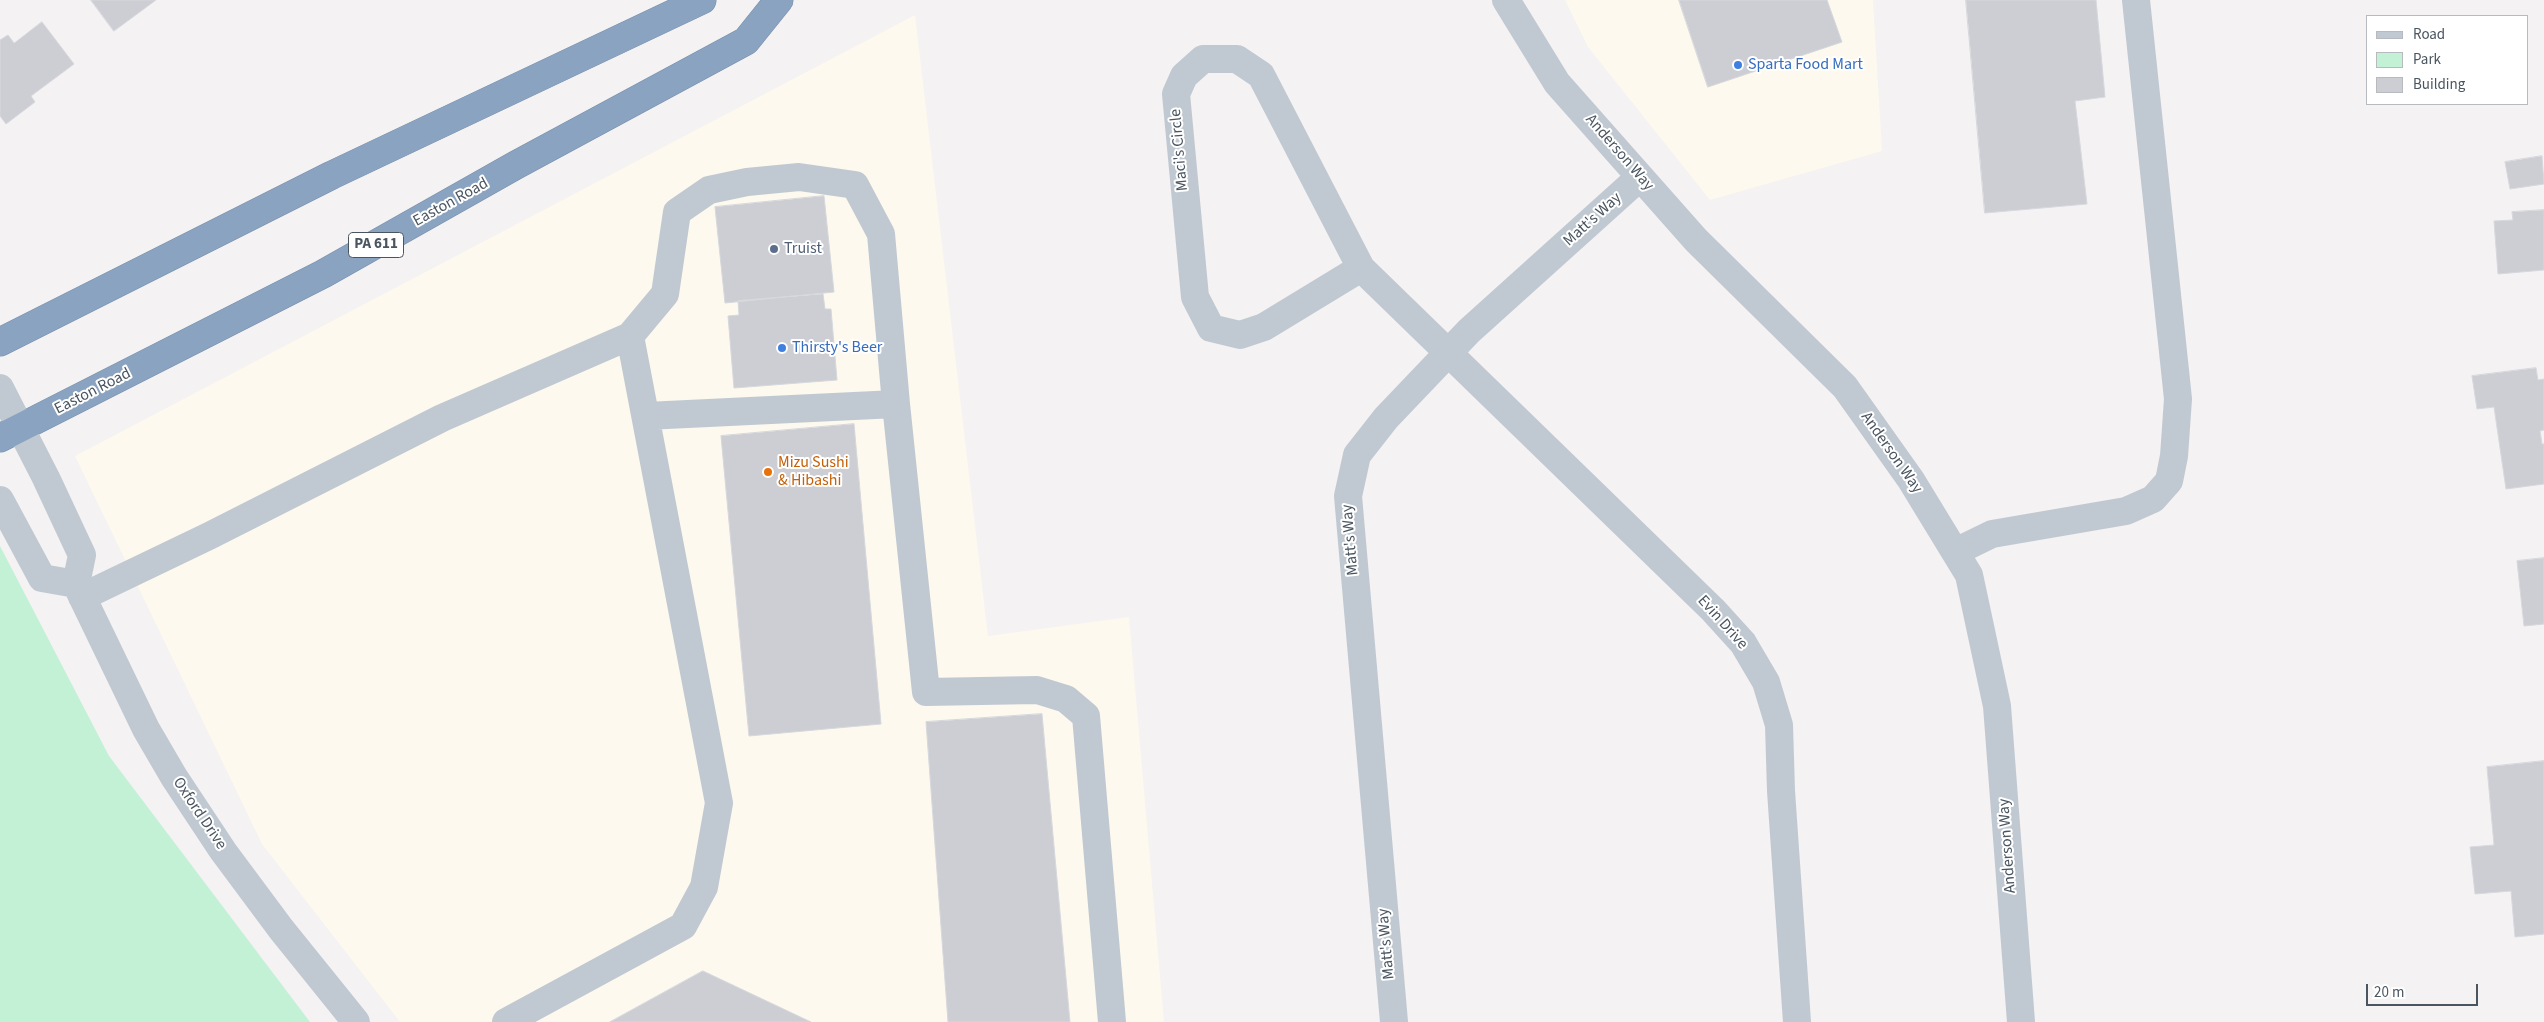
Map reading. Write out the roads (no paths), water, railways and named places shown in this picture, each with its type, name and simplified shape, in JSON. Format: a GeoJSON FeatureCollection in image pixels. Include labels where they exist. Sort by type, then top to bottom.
{"type":"FeatureCollection","features":[{"type":"Feature","properties":{"kind":"highway"},"geometry":{"type":"LineString","coordinates":[[0,342],[332,176],[702,0]]}},
{"type":"Feature","properties":{"kind":"highway","name":"Easton Road"},"geometry":{"type":"LineString","coordinates":[[10,433],[323,274],[516,165],[746,41],[779,0]]}},
{"type":"Feature","properties":{"kind":"street","name":"Anderson Way"},"geometry":{"type":"LineString","coordinates":[[1506,0],[1557,83],[1696,240],[1845,387],[1911,480],[1969,575],[1997,706],[2021,1022]]}},
{"type":"Feature","properties":{"kind":"street"},"geometry":{"type":"LineString","coordinates":[[1955,552],[1992,534],[2126,511],[2153,499],[2169,481],[2174,456],[2178,399],[2136,0]]}},
{"type":"Feature","properties":{"kind":"street","name":"Maci's Circle"},"geometry":{"type":"LineString","coordinates":[[1361,268],[1264,327],[1240,335],[1211,328],[1195,297],[1176,94],[1184,76],[1203,58],[1237,59],[1261,75],[1361,268],[1448,351]]}},
{"type":"Feature","properties":{"kind":"street","name":"Matt's Way"},"geometry":{"type":"LineString","coordinates":[[1394,1022],[1348,496],[1357,455],[1386,418],[1448,351],[1640,177]]}},
{"type":"Feature","properties":{"kind":"street"},"geometry":{"type":"LineString","coordinates":[[0,500],[42,578],[79,590],[209,536],[442,418],[630,336],[665,294],[677,212],[710,190],[747,182],[799,178],[855,186],[881,234],[896,404],[926,692],[1037,690],[1066,699],[1086,716],[1112,1022]]}},
{"type":"Feature","properties":{"kind":"street"},"geometry":{"type":"LineString","coordinates":[[506,1022],[683,926],[704,888],[720,803],[630,336]]}},
{"type":"Feature","properties":{"kind":"street","name":"Evin Drive"},"geometry":{"type":"LineString","coordinates":[[1448,351],[1713,610],[1743,643],[1766,682],[1779,725],[1781,791],[1797,1022]]}},
{"type":"Feature","properties":{"kind":"street"},"geometry":{"type":"LineString","coordinates":[[0,388],[10,433],[82,555],[79,590]]}},
{"type":"Feature","properties":{"kind":"street"},"geometry":{"type":"LineString","coordinates":[[646,416],[896,404]]}},
{"type":"Feature","properties":{"kind":"street","name":"Oxford Drive"},"geometry":{"type":"LineString","coordinates":[[79,590],[146,729],[174,778],[223,850],[281,929],[356,1022]]}},
{"type":"Feature","properties":{"kind":"place","name":"Sparta Food Mart"},"geometry":{"type":"Point","coordinates":[1738,65]}},
{"type":"Feature","properties":{"kind":"place","name":"Truist"},"geometry":{"type":"Point","coordinates":[774,249]}},
{"type":"Feature","properties":{"kind":"place","name":"Thirsty's Beer"},"geometry":{"type":"Point","coordinates":[782,348]}},
{"type":"Feature","properties":{"kind":"place","name":"Mizu Sushi & Hibashi"},"geometry":{"type":"Point","coordinates":[768,472]}}]}
